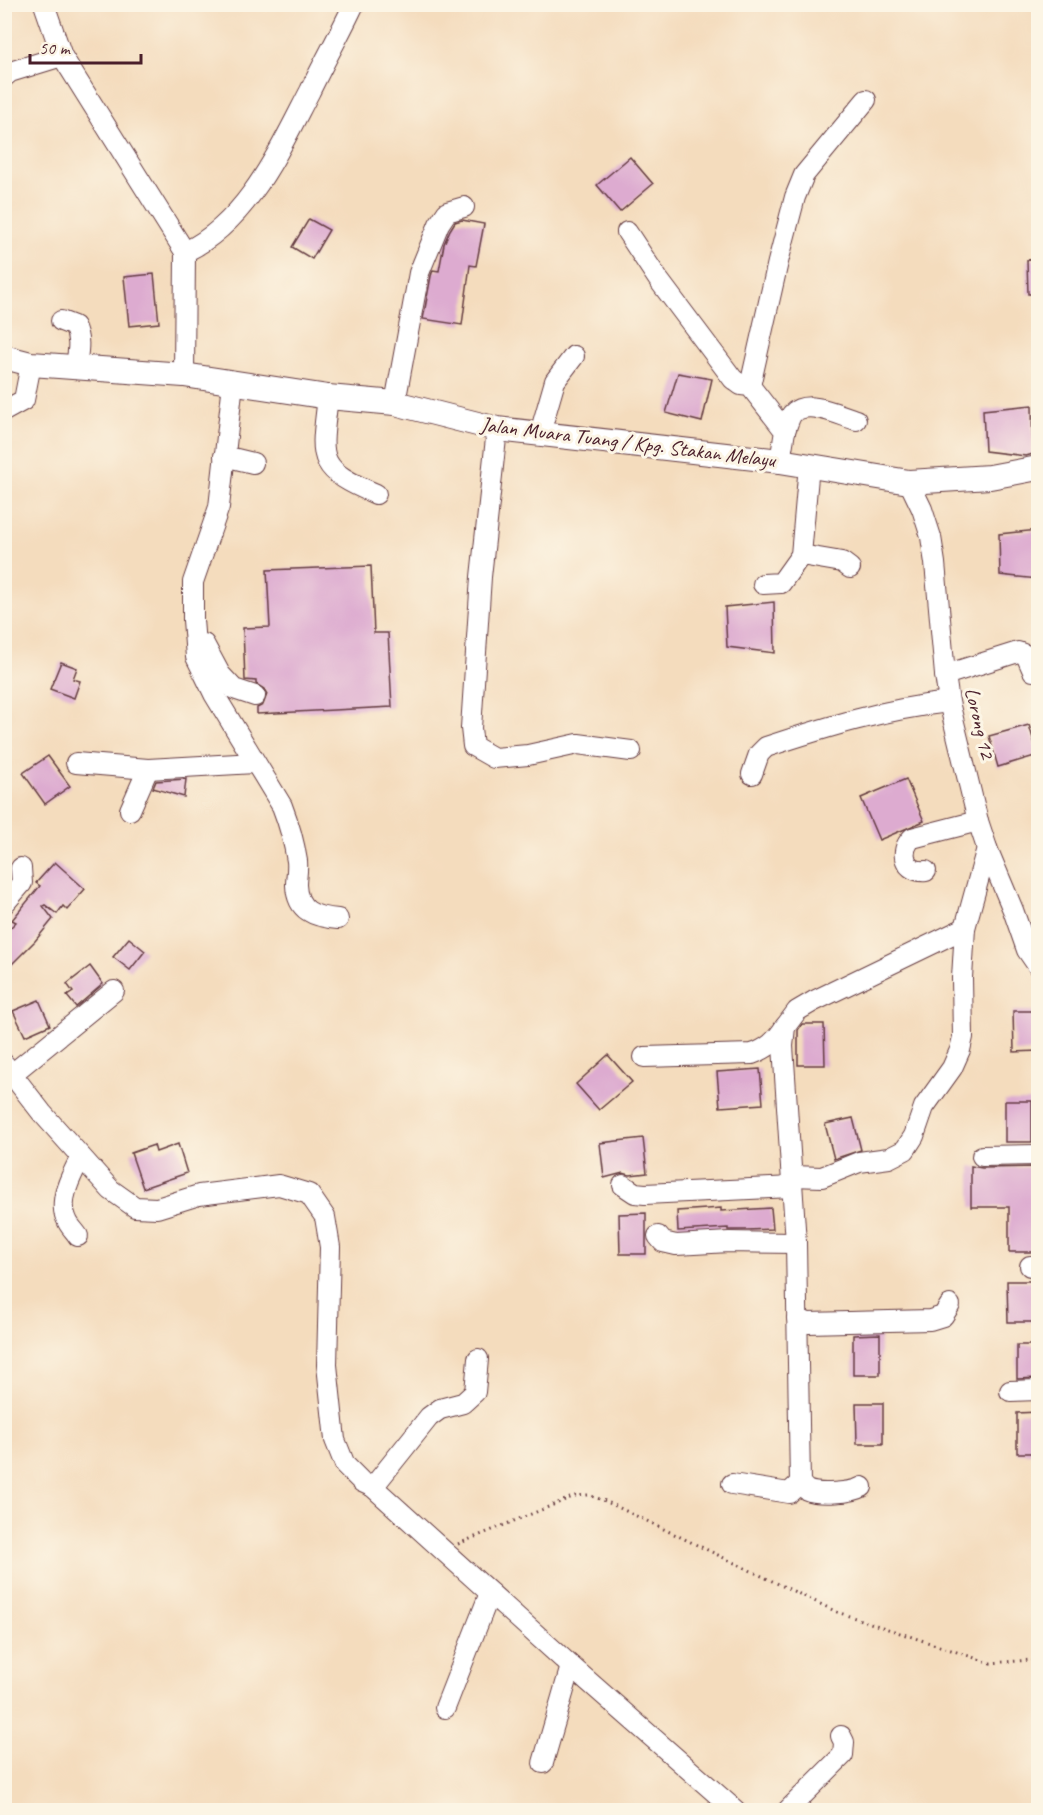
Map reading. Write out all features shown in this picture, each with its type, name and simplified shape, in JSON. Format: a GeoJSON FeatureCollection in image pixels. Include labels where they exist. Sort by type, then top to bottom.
{"type":"FeatureCollection","features":[{"type":"Feature","properties":{"kind":"main road","name":"Jalan Muara Tuang / Kpg. Stakan Melayu"},"geometry":{"type":"LineString","coordinates":[[4,357],[31,364],[184,375],[328,397],[395,403],[496,429],[780,461],[909,482],[990,477],[1038,468]]}},
{"type":"Feature","properties":{"kind":"street"},"geometry":{"type":"LineString","coordinates":[[44,4],[62,56],[185,252],[184,375]]}},
{"type":"Feature","properties":{"kind":"street"},"geometry":{"type":"LineString","coordinates":[[185,252],[204,243],[225,225],[277,155],[354,4]]}},
{"type":"Feature","properties":{"kind":"street"},"geometry":{"type":"LineString","coordinates":[[4,77],[10,72],[62,56]]}},
{"type":"Feature","properties":{"kind":"street"},"geometry":{"type":"LineString","coordinates":[[750,386],[795,197],[804,175],[866,100]]}},
{"type":"Feature","properties":{"kind":"street"},"geometry":{"type":"LineString","coordinates":[[395,403],[419,273],[439,224],[447,212],[464,207]]}},
{"type":"Feature","properties":{"kind":"street"},"geometry":{"type":"LineString","coordinates":[[627,232],[658,279],[733,379],[741,385],[750,386],[785,431]]}},
{"type":"Feature","properties":{"kind":"street"},"geometry":{"type":"LineString","coordinates":[[61,321],[74,326],[78,334],[76,366]]}},
{"type":"Feature","properties":{"kind":"street"},"geometry":{"type":"LineString","coordinates":[[540,433],[555,381],[574,356]]}},
{"type":"Feature","properties":{"kind":"street"},"geometry":{"type":"LineString","coordinates":[[4,411],[24,400],[31,364]]}},
{"type":"Feature","properties":{"kind":"street"},"geometry":{"type":"LineString","coordinates":[[233,383],[219,507],[193,582],[196,657],[214,694],[282,806],[298,864],[297,899],[307,911],[324,918],[338,919]]}},
{"type":"Feature","properties":{"kind":"street"},"geometry":{"type":"LineString","coordinates":[[328,397],[322,447],[325,461],[337,474],[354,485],[376,494]]}},
{"type":"Feature","properties":{"kind":"street"},"geometry":{"type":"LineString","coordinates":[[780,461],[785,431],[791,414],[801,407],[812,407],[856,420]]}},
{"type":"Feature","properties":{"kind":"street"},"geometry":{"type":"LineString","coordinates":[[496,429],[480,589],[471,728],[473,746],[494,758],[528,755],[578,744],[631,751]]}},
{"type":"Feature","properties":{"kind":"street"},"geometry":{"type":"LineString","coordinates":[[224,456],[253,463]]}},
{"type":"Feature","properties":{"kind":"street"},"geometry":{"type":"LineString","coordinates":[[763,584],[781,583],[801,555],[809,465]]}},
{"type":"Feature","properties":{"kind":"street","name":"Lorong 12"},"geometry":{"type":"LineString","coordinates":[[909,482],[922,509],[932,546],[949,702],[978,821],[1027,950],[1038,966]]}},
{"type":"Feature","properties":{"kind":"street"},"geometry":{"type":"LineString","coordinates":[[801,555],[842,562],[850,568]]}},
{"type":"Feature","properties":{"kind":"street"},"geometry":{"type":"LineString","coordinates":[[193,620],[220,674],[234,689],[255,696]]}},
{"type":"Feature","properties":{"kind":"street"},"geometry":{"type":"LineString","coordinates":[[945,675],[1018,652],[1026,655],[1033,671]]}},
{"type":"Feature","properties":{"kind":"street"},"geometry":{"type":"LineString","coordinates":[[752,774],[759,754],[766,747],[856,718],[949,702]]}},
{"type":"Feature","properties":{"kind":"street"},"geometry":{"type":"LineString","coordinates":[[76,764],[148,769],[255,763]]}},
{"type":"Feature","properties":{"kind":"street"},"geometry":{"type":"LineString","coordinates":[[129,810],[148,769]]}},
{"type":"Feature","properties":{"kind":"street"},"geometry":{"type":"LineString","coordinates":[[926,871],[918,872],[911,869],[906,862],[905,848],[912,838],[978,821]]}},
{"type":"Feature","properties":{"kind":"street"},"geometry":{"type":"LineString","coordinates":[[623,1185],[635,1193],[645,1194],[792,1181],[822,1177],[859,1162],[889,1158],[905,1150],[914,1136],[924,1107],[939,1083],[952,1068],[960,1050],[963,1036],[964,928],[987,848]]}},
{"type":"Feature","properties":{"kind":"street"},"geometry":{"type":"LineString","coordinates":[[4,904],[22,884],[21,868]]}},
{"type":"Feature","properties":{"kind":"street"},"geometry":{"type":"LineString","coordinates":[[644,1057],[752,1054],[764,1050],[776,1040],[797,1011],[964,928]]}},
{"type":"Feature","properties":{"kind":"street"},"geometry":{"type":"LineString","coordinates":[[114,991],[8,1069],[42,1113],[111,1190],[135,1207],[157,1208],[198,1195],[279,1185],[309,1194],[325,1216],[330,1247],[327,1365],[334,1440],[345,1465],[362,1482],[373,1487],[735,1810]]}},
{"type":"Feature","properties":{"kind":"street"},"geometry":{"type":"LineString","coordinates":[[785,1028],[783,1071],[796,1243],[800,1483],[812,1491],[847,1492],[862,1487]]}},
{"type":"Feature","properties":{"kind":"street"},"geometry":{"type":"LineString","coordinates":[[982,1156],[1038,1155]]}},
{"type":"Feature","properties":{"kind":"street"},"geometry":{"type":"LineString","coordinates":[[78,1236],[66,1219],[64,1196],[68,1180],[81,1157]]}},
{"type":"Feature","properties":{"kind":"street"},"geometry":{"type":"LineString","coordinates":[[658,1236],[663,1242],[676,1245],[729,1242],[796,1243]]}},
{"type":"Feature","properties":{"kind":"street"},"geometry":{"type":"LineString","coordinates":[[797,1318],[808,1323],[930,1320],[943,1316],[950,1305]]}},
{"type":"Feature","properties":{"kind":"street"},"geometry":{"type":"LineString","coordinates":[[373,1487],[429,1417],[440,1409],[463,1403],[475,1392],[478,1359]]}},
{"type":"Feature","properties":{"kind":"street"},"geometry":{"type":"LineString","coordinates":[[1010,1391],[1038,1390]]}},
{"type":"Feature","properties":{"kind":"street"},"geometry":{"type":"LineString","coordinates":[[732,1484],[789,1493],[800,1483]]}},
{"type":"Feature","properties":{"kind":"street"},"geometry":{"type":"LineString","coordinates":[[445,1708],[490,1593]]}},
{"type":"Feature","properties":{"kind":"street"},"geometry":{"type":"LineString","coordinates":[[543,1763],[571,1666]]}},
{"type":"Feature","properties":{"kind":"street"},"geometry":{"type":"LineString","coordinates":[[788,1810],[843,1755],[844,1742],[841,1736]]}},
{"type":"Feature","properties":{"kind":"path"},"geometry":{"type":"LineString","coordinates":[[444,1550],[575,1496],[588,1495],[603,1500],[837,1612],[990,1663],[1030,1660],[1038,1664]]}},
{"type":"Feature","properties":{"kind":"building"},"geometry":{"type":"Polygon","coordinates":[[[630,157],[653,184],[620,212],[597,185],[630,157]]]}},
{"type":"Feature","properties":{"kind":"building"},"geometry":{"type":"Polygon","coordinates":[[[309,219],[329,230],[312,259],[292,247],[309,219]]]}},
{"type":"Feature","properties":{"kind":"building"},"geometry":{"type":"Polygon","coordinates":[[[462,220],[484,224],[476,266],[470,265],[462,325],[423,319],[433,270],[439,271],[444,244],[450,230],[455,222],[462,220]]]}},
{"type":"Feature","properties":{"kind":"building"},"geometry":{"type":"Polygon","coordinates":[[[1038,259],[1038,294],[1028,294],[1027,260],[1038,259]]]}},
{"type":"Feature","properties":{"kind":"building"},"geometry":{"type":"Polygon","coordinates":[[[154,274],[159,323],[129,326],[124,277],[154,274]]]}},
{"type":"Feature","properties":{"kind":"building"},"geometry":{"type":"Polygon","coordinates":[[[678,373],[712,379],[702,422],[666,413],[678,373]]]}},
{"type":"Feature","properties":{"kind":"building"},"geometry":{"type":"Polygon","coordinates":[[[1032,405],[1033,454],[1026,456],[985,451],[983,410],[1032,405]]]}},
{"type":"Feature","properties":{"kind":"building"},"geometry":{"type":"Polygon","coordinates":[[[1038,530],[1038,579],[1000,575],[999,534],[1038,530]]]}},
{"type":"Feature","properties":{"kind":"building"},"geometry":{"type":"Polygon","coordinates":[[[371,566],[374,633],[388,633],[392,707],[257,714],[257,708],[263,705],[267,694],[256,684],[256,681],[245,680],[243,628],[270,627],[267,570],[371,566]]]}},
{"type":"Feature","properties":{"kind":"building"},"geometry":{"type":"Polygon","coordinates":[[[774,602],[775,653],[727,647],[725,607],[774,602]]]}},
{"type":"Feature","properties":{"kind":"building"},"geometry":{"type":"Polygon","coordinates":[[[61,662],[77,668],[73,679],[80,681],[74,698],[50,689],[61,662]]]}},
{"type":"Feature","properties":{"kind":"building"},"geometry":{"type":"Polygon","coordinates":[[[1029,725],[1038,755],[998,767],[989,736],[1029,725]]]}},
{"type":"Feature","properties":{"kind":"building"},"geometry":{"type":"Polygon","coordinates":[[[48,756],[70,786],[45,804],[23,773],[48,756]]]}},
{"type":"Feature","properties":{"kind":"building"},"geometry":{"type":"Polygon","coordinates":[[[186,779],[184,797],[153,788],[156,781],[186,779]]]}},
{"type":"Feature","properties":{"kind":"building"},"geometry":{"type":"Polygon","coordinates":[[[906,779],[924,821],[879,840],[861,798],[906,779]]]}},
{"type":"Feature","properties":{"kind":"building"},"geometry":{"type":"Polygon","coordinates":[[[55,862],[85,889],[67,910],[63,906],[57,914],[45,905],[43,906],[53,919],[4,972],[4,934],[16,922],[12,920],[40,886],[36,883],[55,862]]]}},
{"type":"Feature","properties":{"kind":"building"},"geometry":{"type":"Polygon","coordinates":[[[129,938],[145,951],[130,970],[113,957],[129,938]]]}},
{"type":"Feature","properties":{"kind":"building"},"geometry":{"type":"Polygon","coordinates":[[[90,966],[103,984],[76,1007],[67,996],[73,992],[67,984],[90,966]]]}},
{"type":"Feature","properties":{"kind":"building"},"geometry":{"type":"Polygon","coordinates":[[[39,1000],[50,1025],[25,1036],[13,1011],[39,1000]]]}},
{"type":"Feature","properties":{"kind":"building"},"geometry":{"type":"Polygon","coordinates":[[[1013,1011],[1038,1011],[1038,1051],[1014,1052],[1013,1011]]]}},
{"type":"Feature","properties":{"kind":"building"},"geometry":{"type":"Polygon","coordinates":[[[802,1024],[824,1024],[825,1065],[798,1065],[798,1030],[802,1024]]]}},
{"type":"Feature","properties":{"kind":"building"},"geometry":{"type":"Polygon","coordinates":[[[608,1055],[632,1082],[599,1110],[576,1084],[608,1055]]]}},
{"type":"Feature","properties":{"kind":"building"},"geometry":{"type":"Polygon","coordinates":[[[760,1069],[763,1104],[720,1107],[717,1072],[760,1069]]]}},
{"type":"Feature","properties":{"kind":"building"},"geometry":{"type":"Polygon","coordinates":[[[1005,1101],[1032,1101],[1032,1142],[1005,1142],[1005,1101]]]}},
{"type":"Feature","properties":{"kind":"building"},"geometry":{"type":"Polygon","coordinates":[[[853,1118],[861,1150],[834,1159],[825,1124],[853,1118]]]}},
{"type":"Feature","properties":{"kind":"building"},"geometry":{"type":"Polygon","coordinates":[[[643,1138],[647,1173],[630,1175],[623,1173],[604,1178],[600,1143],[643,1138]]]}},
{"type":"Feature","properties":{"kind":"building"},"geometry":{"type":"Polygon","coordinates":[[[178,1144],[187,1173],[143,1188],[131,1153],[154,1145],[156,1152],[178,1144]]]}},
{"type":"Feature","properties":{"kind":"building"},"geometry":{"type":"Polygon","coordinates":[[[971,1166],[982,1168],[1038,1167],[1036,1252],[1009,1252],[1009,1207],[971,1207],[971,1166]]]}},
{"type":"Feature","properties":{"kind":"building"},"geometry":{"type":"Polygon","coordinates":[[[721,1208],[721,1211],[771,1208],[773,1229],[728,1230],[728,1228],[678,1231],[677,1211],[721,1208]]]}},
{"type":"Feature","properties":{"kind":"building"},"geometry":{"type":"Polygon","coordinates":[[[646,1213],[646,1254],[620,1254],[619,1214],[646,1213]]]}},
{"type":"Feature","properties":{"kind":"building"},"geometry":{"type":"Polygon","coordinates":[[[1007,1281],[1034,1281],[1034,1322],[1008,1322],[1007,1281]]]}},
{"type":"Feature","properties":{"kind":"building"},"geometry":{"type":"Polygon","coordinates":[[[880,1334],[880,1375],[853,1375],[853,1335],[880,1334]]]}},
{"type":"Feature","properties":{"kind":"building"},"geometry":{"type":"Polygon","coordinates":[[[1017,1345],[1038,1345],[1038,1378],[1017,1379],[1017,1345]]]}},
{"type":"Feature","properties":{"kind":"building"},"geometry":{"type":"Polygon","coordinates":[[[856,1403],[883,1403],[883,1444],[857,1444],[856,1403]]]}},
{"type":"Feature","properties":{"kind":"building"},"geometry":{"type":"Polygon","coordinates":[[[1038,1412],[1038,1453],[1017,1453],[1017,1413],[1038,1412]]]}}]}
